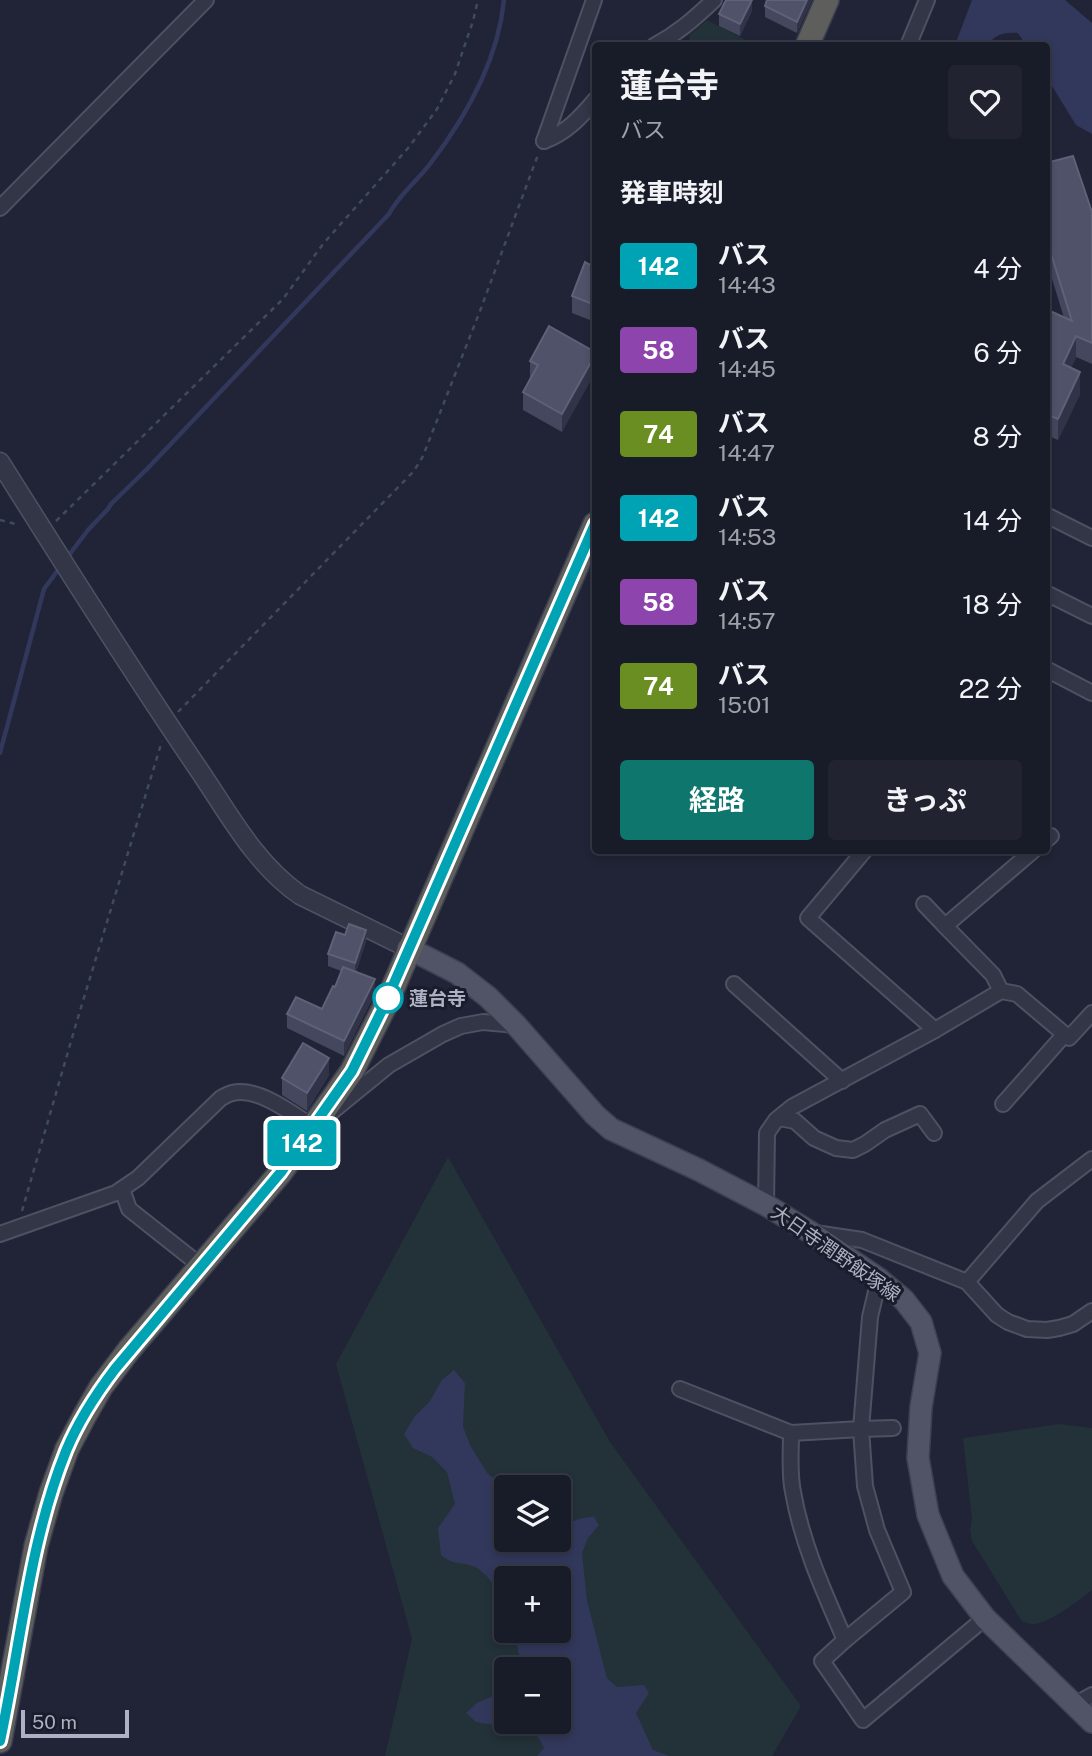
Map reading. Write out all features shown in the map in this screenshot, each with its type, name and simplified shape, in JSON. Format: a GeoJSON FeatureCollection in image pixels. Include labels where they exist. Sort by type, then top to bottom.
{"type":"FeatureCollection","features":[{"type":"Feature","properties":{"kind":"highway"},"geometry":{"type":"LineString","coordinates":[[809,42],[827,0]]}},
{"type":"Feature","properties":{"kind":"highway"},"geometry":{"type":"LineString","coordinates":[[0,1741],[36,1546],[67,1449],[102,1387],[129,1350],[281,1172],[352,1071],[384,1006],[592,535]]}},
{"type":"Feature","properties":{"kind":"main road","name":"大日寺潤野飯塚線"},"geometry":{"type":"LineString","coordinates":[[408,948],[457,973],[488,997],[595,1115],[611,1129],[766,1205],[879,1279],[904,1300],[921,1322],[930,1353],[918,1458],[928,1515],[953,1576],[985,1618],[1083,1700],[1092,1722]]}},
{"type":"Feature","properties":{"kind":"street"},"geometry":{"type":"LineString","coordinates":[[0,208],[206,0]]}},
{"type":"Feature","properties":{"kind":"street"},"geometry":{"type":"LineString","coordinates":[[544,141],[594,0]]}},
{"type":"Feature","properties":{"kind":"street"},"geometry":{"type":"LineString","coordinates":[[662,42],[690,24],[714,0]]}},
{"type":"Feature","properties":{"kind":"street"},"geometry":{"type":"LineString","coordinates":[[910,42],[927,0]]}},
{"type":"Feature","properties":{"kind":"street"},"geometry":{"type":"LineString","coordinates":[[544,141],[578,122],[592,104]]}},
{"type":"Feature","properties":{"kind":"street"},"geometry":{"type":"LineString","coordinates":[[0,462],[167,723],[262,862],[284,884],[300,895],[408,948]]}},
{"type":"Feature","properties":{"kind":"street"},"geometry":{"type":"LineString","coordinates":[[1050,517],[1092,538]]}},
{"type":"Feature","properties":{"kind":"street"},"geometry":{"type":"LineString","coordinates":[[1050,598],[1092,616]]}},
{"type":"Feature","properties":{"kind":"street"},"geometry":{"type":"LineString","coordinates":[[1050,671],[1092,693]]}},
{"type":"Feature","properties":{"kind":"street"},"geometry":{"type":"LineString","coordinates":[[862,854],[808,918],[935,1030]]}},
{"type":"Feature","properties":{"kind":"street"},"geometry":{"type":"LineString","coordinates":[[945,926],[1029,854]]}},
{"type":"Feature","properties":{"kind":"street"},"geometry":{"type":"LineString","coordinates":[[924,904],[993,975],[1001,991]]}},
{"type":"Feature","properties":{"kind":"street"},"geometry":{"type":"LineString","coordinates":[[734,984],[842,1081]]}},
{"type":"Feature","properties":{"kind":"street"},"geometry":{"type":"LineString","coordinates":[[766,1205],[766,1133],[792,1107],[1001,991],[1017,994],[1069,1038],[1092,1013]]}},
{"type":"Feature","properties":{"kind":"street"},"geometry":{"type":"LineString","coordinates":[[0,1234],[116,1193],[138,1178],[221,1098],[233,1092],[249,1093],[280,1105],[313,1127],[389,1065],[443,1034],[461,1026],[483,1023],[516,1025]]}},
{"type":"Feature","properties":{"kind":"street"},"geometry":{"type":"LineString","coordinates":[[1003,1104],[1065,1035]]}},
{"type":"Feature","properties":{"kind":"street"},"geometry":{"type":"LineString","coordinates":[[779,1118],[795,1121],[814,1138],[836,1148],[853,1150],[885,1130],[920,1114],[934,1133]]}},
{"type":"Feature","properties":{"kind":"street"},"geometry":{"type":"LineString","coordinates":[[967,1282],[1037,1201],[1092,1159]]}},
{"type":"Feature","properties":{"kind":"street"},"geometry":{"type":"LineString","coordinates":[[122,1189],[129,1209],[201,1266]]}},
{"type":"Feature","properties":{"kind":"street"},"geometry":{"type":"LineString","coordinates":[[810,1232],[862,1240],[967,1282],[997,1315],[1027,1329],[1059,1328],[1073,1324],[1092,1311]]}},
{"type":"Feature","properties":{"kind":"street"},"geometry":{"type":"LineString","coordinates":[[879,1279],[870,1317],[861,1429],[865,1486],[877,1530],[903,1592],[822,1661],[863,1720],[985,1618]]}},
{"type":"Feature","properties":{"kind":"street"},"geometry":{"type":"LineString","coordinates":[[680,1389],[791,1433],[892,1428]]}},
{"type":"Feature","properties":{"kind":"street"},"geometry":{"type":"LineString","coordinates":[[791,1433],[792,1490],[804,1540],[845,1640]]}},
{"type":"Feature","properties":{"kind":"path"},"geometry":{"type":"LineString","coordinates":[[0,520],[46,535],[283,299],[323,244],[409,147],[437,109],[455,74],[478,0]]}},
{"type":"Feature","properties":{"kind":"path"},"geometry":{"type":"LineString","coordinates":[[17,1227],[167,723],[414,471],[423,456],[476,323],[544,141]]}},
{"type":"Feature","properties":{"kind":"shaded area"},"geometry":{"type":"Polygon","coordinates":[[[707,20],[750,42],[688,42],[690,35],[707,20]]]}},
{"type":"Feature","properties":{"kind":"shaded area"},"geometry":{"type":"Polygon","coordinates":[[[448,1157],[610,1442],[801,1706],[772,1756],[385,1756],[412,1639],[336,1364],[448,1157]]]}},
{"type":"Feature","properties":{"kind":"shaded area"},"geometry":{"type":"Polygon","coordinates":[[[1059,1424],[1092,1428],[1092,1590],[1055,1616],[1031,1624],[1021,1620],[972,1541],[963,1438],[1059,1424]]]}},
{"type":"Feature","properties":{"kind":"water"},"geometry":{"type":"Polygon","coordinates":[[[972,0],[1065,0],[1092,23],[1092,134],[1076,125],[1050,83],[1050,42],[1024,42],[1018,33],[1005,33],[990,42],[956,42],[972,0]]]}},
{"type":"Feature","properties":{"kind":"water"},"geometry":{"type":"Polygon","coordinates":[[[454,1370],[465,1383],[463,1427],[471,1447],[488,1474],[494,1479],[494,1552],[571,1552],[571,1522],[594,1517],[599,1525],[588,1538],[582,1553],[587,1601],[607,1678],[617,1687],[644,1685],[649,1693],[636,1713],[653,1750],[669,1756],[537,1756],[544,1748],[538,1737],[533,1734],[571,1734],[571,1657],[519,1657],[517,1643],[571,1643],[571,1566],[494,1566],[494,1585],[483,1572],[473,1566],[453,1562],[441,1555],[438,1528],[455,1504],[447,1472],[432,1457],[413,1448],[404,1434],[415,1416],[430,1401],[442,1380],[454,1370]]]}},
{"type":"Feature","properties":{"kind":"water"},"geometry":{"type":"Polygon","coordinates":[[[494,1695],[494,1725],[476,1722],[466,1713],[477,1703],[494,1695]]]}},
{"type":"Feature","properties":{"kind":"building"},"geometry":{"type":"Polygon","coordinates":[[[726,0],[752,0],[740,24],[719,14],[726,0]]]}},
{"type":"Feature","properties":{"kind":"building"},"geometry":{"type":"Polygon","coordinates":[[[767,0],[807,0],[797,22],[765,6],[767,0]]]}},
{"type":"Feature","properties":{"kind":"building"},"geometry":{"type":"Polygon","coordinates":[[[1073,156],[1092,212],[1092,343],[1076,336],[1063,364],[1080,372],[1058,419],[1050,416],[1050,311],[1072,321],[1050,251],[1050,162],[1073,156]]]}},
{"type":"Feature","properties":{"kind":"building"},"geometry":{"type":"Polygon","coordinates":[[[592,260],[592,304],[572,296],[585,262],[590,265],[592,260]]]}},
{"type":"Feature","properties":{"kind":"building"},"geometry":{"type":"Polygon","coordinates":[[[549,326],[592,350],[592,360],[562,414],[523,392],[538,365],[530,361],[549,326]]]}},
{"type":"Feature","properties":{"kind":"building"},"geometry":{"type":"Polygon","coordinates":[[[349,924],[366,930],[355,963],[328,954],[336,932],[345,935],[349,924]]]}},
{"type":"Feature","properties":{"kind":"building"},"geometry":{"type":"Polygon","coordinates":[[[343,967],[375,979],[344,1041],[287,1014],[296,997],[322,1009],[343,967]]]}},
{"type":"Feature","properties":{"kind":"building"},"geometry":{"type":"Polygon","coordinates":[[[303,1043],[329,1058],[307,1093],[282,1078],[303,1043]]]}},
{"type":"Feature","properties":{"kind":"waterway"},"geometry":{"type":"LineString","coordinates":[[66,559],[111,504],[389,214],[430,164],[456,127],[478,87],[495,44],[504,0]]}},
{"type":"Feature","properties":{"kind":"waterway"},"geometry":{"type":"LineString","coordinates":[[0,753],[44,589],[61,566]]}},
{"type":"Feature","properties":{"kind":"bus line","name":"142"},"geometry":{"type":"LineString","coordinates":[[0,1741],[36,1546],[67,1449],[102,1387],[129,1350],[281,1172],[352,1071],[384,1006],[592,531]]}},
{"type":"Feature","properties":{"kind":"place","name":"蓮台寺"},"geometry":{"type":"Point","coordinates":[388,998]}}]}
